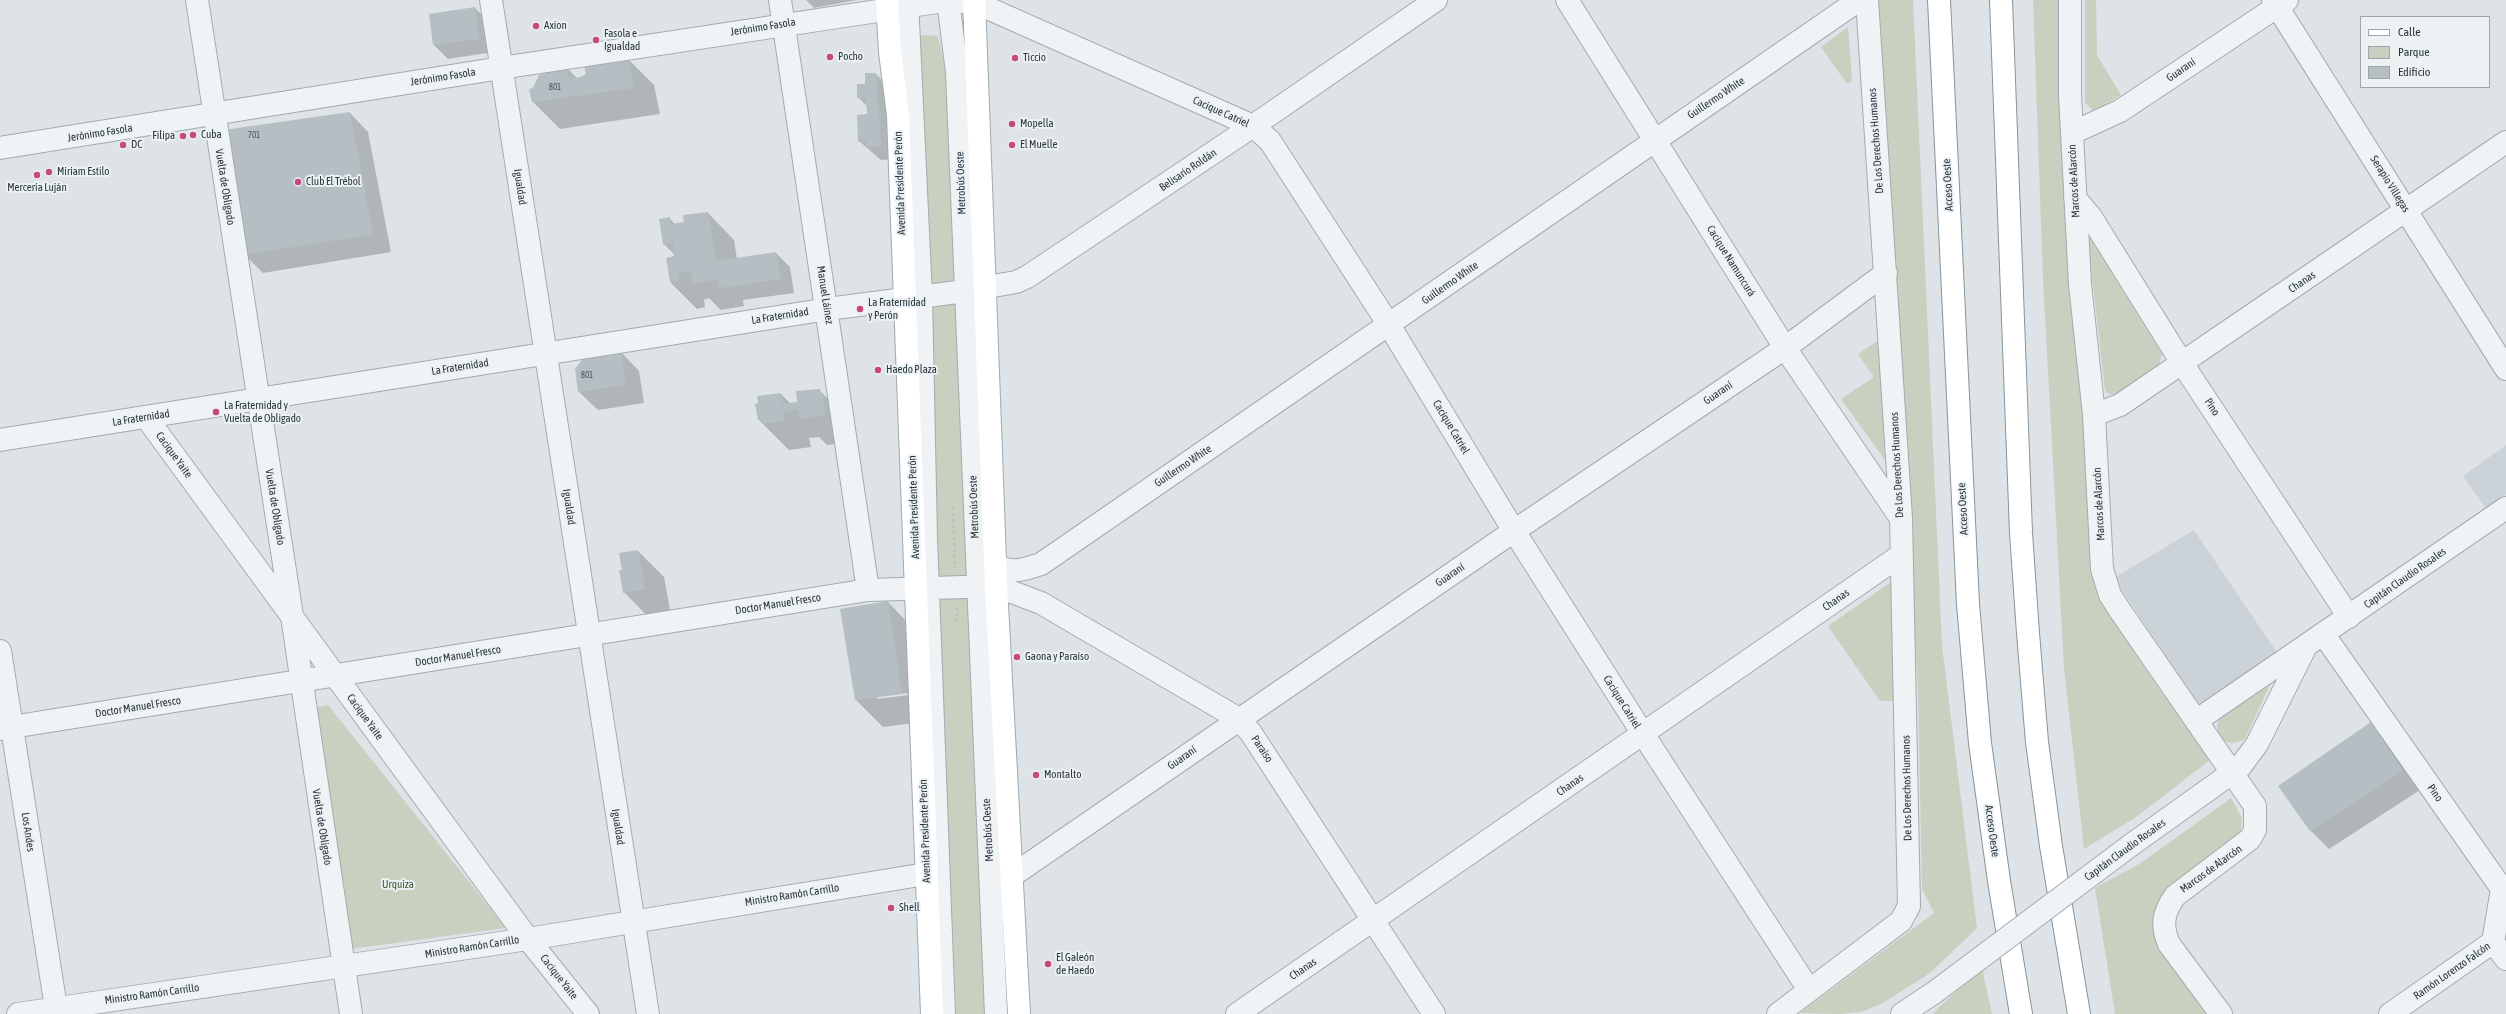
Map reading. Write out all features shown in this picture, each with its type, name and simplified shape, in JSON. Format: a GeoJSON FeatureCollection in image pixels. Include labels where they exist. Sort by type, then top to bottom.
{"type":"FeatureCollection","features":[{"type":"Feature","properties":{"kind":"main road","name":"Acceso Oeste"},"geometry":{"type":"LineString","coordinates":[[1939,0],[1969,611],[1980,743],[1999,881],[2021,1014]]}},
{"type":"Feature","properties":{"kind":"main road"},"geometry":{"type":"LineString","coordinates":[[2001,0],[2021,533],[2028,633],[2037,742],[2051,846],[2079,1014]]}},
{"type":"Feature","properties":{"kind":"main road"},"geometry":{"type":"LineString","coordinates":[[975,1],[975,289],[995,565],[986,586],[1013,875],[1019,1014]]}},
{"type":"Feature","properties":{"kind":"main road","name":"Avenida Presidente Perón"},"geometry":{"type":"LineString","coordinates":[[897,4],[898,115],[913,297],[922,588],[926,874],[932,1014]]}},
{"type":"Feature","properties":{"kind":"street","name":"Vuelta de Obligado"},"geometry":{"type":"LineString","coordinates":[[197,0],[292,616],[300,681],[351,1014]]}},
{"type":"Feature","properties":{"kind":"street","name":"Igualdad"},"geometry":{"type":"LineString","coordinates":[[491,0],[648,1014]]}},
{"type":"Feature","properties":{"kind":"street","name":"Manuel Láinez"},"geometry":{"type":"LineString","coordinates":[[780,0],[828,309],[868,590]]}},
{"type":"Feature","properties":{"kind":"street","name":"Belisario Roldán"},"geometry":{"type":"LineString","coordinates":[[913,297],[1016,282],[1027,277],[1253,126],[1436,0]]}},
{"type":"Feature","properties":{"kind":"street","name":"Cacique Namuncurá"},"geometry":{"type":"LineString","coordinates":[[1567,0],[1785,348],[1901,518]]}},
{"type":"Feature","properties":{"kind":"street","name":"Guillermo White"},"geometry":{"type":"LineString","coordinates":[[995,565],[1006,571],[1017,571],[1041,564],[1859,0]]}},
{"type":"Feature","properties":{"kind":"street","name":"De Los Derechos Humanos"},"geometry":{"type":"LineString","coordinates":[[1809,990],[1895,925],[1905,914],[1910,895],[1901,518],[1867,0]]}},
{"type":"Feature","properties":{"kind":"street","name":"Marcos de Alarcón"},"geometry":{"type":"LineString","coordinates":[[2070,0],[2072,133],[2075,198],[2080,284],[2094,414],[2102,568],[2105,581],[2121,612],[2255,806],[2255,830],[2243,846],[2174,896],[2166,908],[2163,920],[2164,931],[2169,944],[2221,1014]]}},
{"type":"Feature","properties":{"kind":"street","name":"Metrobús Oeste"},"geometry":{"type":"LineString","coordinates":[[948,1],[957,73],[975,289],[986,586],[996,1014]]}},
{"type":"Feature","properties":{"kind":"street","name":"Jerónimo Fasola"},"geometry":{"type":"LineString","coordinates":[[0,148],[784,24],[897,4],[975,1]]}},
{"type":"Feature","properties":{"kind":"street","name":"Cacique Catriel"},"geometry":{"type":"LineString","coordinates":[[975,1],[1253,126],[1270,141],[1389,325],[1514,531],[1643,734],[1809,990]]}},
{"type":"Feature","properties":{"kind":"street","name":"Guaraní"},"geometry":{"type":"LineString","coordinates":[[2072,133],[2105,120],[2120,111],[2279,2]]}},
{"type":"Feature","properties":{"kind":"street","name":"Serapio Villegas"},"geometry":{"type":"LineString","coordinates":[[2279,2],[2506,370]]}},
{"type":"Feature","properties":{"kind":"street","name":"Chanas"},"geometry":{"type":"LineString","coordinates":[[2094,414],[2120,405],[2407,211],[2506,142]]}},
{"type":"Feature","properties":{"kind":"street","name":"Pino"},"geometry":{"type":"LineString","coordinates":[[2075,198],[2092,217],[2182,362],[2348,617]]}},
{"type":"Feature","properties":{"kind":"street","name":"Guaraní"},"geometry":{"type":"LineString","coordinates":[[1013,875],[1514,531],[1785,348],[1886,273]]}},
{"type":"Feature","properties":{"kind":"street","name":"La Fraternidad"},"geometry":{"type":"LineString","coordinates":[[0,440],[546,353],[913,297]]}},
{"type":"Feature","properties":{"kind":"street","name":"Cacique Yaite"},"geometry":{"type":"LineString","coordinates":[[146,417],[292,616],[334,676],[528,938],[588,1014]]}},
{"type":"Feature","properties":{"kind":"street","name":"Capitán Claudio Rosales"},"geometry":{"type":"LineString","coordinates":[[2196,721],[2304,649],[2506,508]]}},
{"type":"Feature","properties":{"kind":"street","name":"Chanas"},"geometry":{"type":"LineString","coordinates":[[1237,1014],[1375,920],[1901,554]]}},
{"type":"Feature","properties":{"kind":"street"},"geometry":{"type":"LineString","coordinates":[[1041,564],[1036,574],[1036,585],[1041,603]]}},
{"type":"Feature","properties":{"kind":"street","name":"Doctor Manuel Fresco"},"geometry":{"type":"LineString","coordinates":[[6,728],[868,590],[986,586]]}},
{"type":"Feature","properties":{"kind":"street","name":"Paraíso"},"geometry":{"type":"LineString","coordinates":[[986,586],[1041,603],[1239,719],[1251,733],[1375,920],[1434,1014]]}},
{"type":"Feature","properties":{"kind":"street"},"geometry":{"type":"LineString","coordinates":[[922,588],[944,1014]]}},
{"type":"Feature","properties":{"kind":"street","name":"Pino"},"geometry":{"type":"LineString","coordinates":[[2324,634],[2504,888],[2493,942]]}},
{"type":"Feature","properties":{"kind":"street","name":"Capitán Claudio Rosales"},"geometry":{"type":"LineString","coordinates":[[1902,1014],[1935,992],[2131,845],[2240,767],[2257,744],[2304,649]]}},
{"type":"Feature","properties":{"kind":"street","name":"Los Andes"},"geometry":{"type":"LineString","coordinates":[[0,651],[6,728],[56,1011]]}},
{"type":"Feature","properties":{"kind":"street","name":"Ministro Ramón Carrillo"},"geometry":{"type":"LineString","coordinates":[[18,1014],[56,1011],[343,967],[926,874]]}},
{"type":"Feature","properties":{"kind":"street"},"geometry":{"type":"LineString","coordinates":[[2493,942],[2506,959]]}},
{"type":"Feature","properties":{"kind":"street","name":"Ramón Lorenzo Falcón"},"geometry":{"type":"LineString","coordinates":[[2390,1014],[2493,942]]}},
{"type":"Feature","properties":{"kind":"street"},"geometry":{"type":"LineString","coordinates":[[1778,1014],[1809,990]]}},
{"type":"Feature","properties":{"kind":"shaded area"},"geometry":{"type":"Polygon","coordinates":[[[2506,445],[2506,495],[2486,509],[2463,476],[2506,445]]]}},
{"type":"Feature","properties":{"kind":"shaded area"},"geometry":{"type":"Polygon","coordinates":[[[2194,530],[2278,654],[2204,703],[2198,703],[2195,700],[2114,578],[2194,530]]]}},
{"type":"Feature","properties":{"kind":"green space"},"geometry":{"type":"Polygon","coordinates":[[[1878,0],[1913,0],[1942,646],[1977,928],[1930,973],[1883,1003],[1862,1012],[1839,1014],[1800,1013],[1934,913],[1922,889],[1918,691],[1878,0]]]}},
{"type":"Feature","properties":{"kind":"green space"},"geometry":{"type":"Polygon","coordinates":[[[2033,0],[2058,0],[2061,128],[2082,382],[2092,575],[2116,623],[2146,670],[2210,760],[2136,817],[2084,849],[2064,668],[2043,278],[2033,0]]]}},
{"type":"Feature","properties":{"kind":"green space"},"geometry":{"type":"Polygon","coordinates":[[[2085,0],[2096,0],[2097,55],[2121,95],[2094,111],[2085,103],[2085,0]]]}},
{"type":"Feature","properties":{"kind":"green space"},"geometry":{"type":"Polygon","coordinates":[[[1848,27],[1852,81],[1847,84],[1821,47],[1848,27]]]}},
{"type":"Feature","properties":{"kind":"green space"},"geometry":{"type":"Polygon","coordinates":[[[916,35],[938,36],[949,85],[987,1014],[956,1014],[916,35]]]}},
{"type":"Feature","properties":{"kind":"green space"},"geometry":{"type":"Polygon","coordinates":[[[2087,233],[2162,354],[2159,365],[2114,395],[2109,394],[2105,390],[2087,233]]]}},
{"type":"Feature","properties":{"kind":"green space"},"geometry":{"type":"Polygon","coordinates":[[[1879,340],[1885,460],[1841,399],[1874,377],[1858,354],[1879,340]]]}},
{"type":"Feature","properties":{"kind":"green space"},"geometry":{"type":"Polygon","coordinates":[[[1891,582],[1894,701],[1880,701],[1828,626],[1891,582]]]}},
{"type":"Feature","properties":{"kind":"green space"},"geometry":{"type":"Polygon","coordinates":[[[2270,685],[2245,739],[2239,742],[2227,742],[2223,740],[2218,732],[2217,726],[2219,719],[2270,685]]]}},
{"type":"Feature","properties":{"kind":"green space","name":"Urquiza"},"geometry":{"type":"Polygon","coordinates":[[[328,705],[506,928],[350,949],[314,708],[328,705]]]}},
{"type":"Feature","properties":{"kind":"green space"},"geometry":{"type":"Polygon","coordinates":[[[2231,798],[2242,818],[2240,838],[2159,903],[2209,1014],[2115,1014],[2095,888],[2141,863],[2231,798]]]}},
{"type":"Feature","properties":{"kind":"green space"},"geometry":{"type":"Polygon","coordinates":[[[1982,968],[1992,1014],[1933,1014],[1937,1009],[1982,968]]]}},
{"type":"Feature","properties":{"kind":"building"},"geometry":{"type":"Polygon","coordinates":[[[475,7],[479,39],[433,45],[429,14],[475,7]]]}},
{"type":"Feature","properties":{"kind":"building"},"geometry":{"type":"Polygon","coordinates":[[[628,58],[634,88],[532,102],[529,89],[533,88],[539,75],[546,73],[545,70],[567,67],[569,79],[586,76],[584,64],[628,58]]]}},
{"type":"Feature","properties":{"kind":"building"},"geometry":{"type":"Polygon","coordinates":[[[865,73],[876,73],[881,146],[866,147],[866,141],[858,142],[857,115],[867,114],[866,98],[857,98],[857,84],[865,84],[865,73]]]}},
{"type":"Feature","properties":{"kind":"building","name":"Club El Trébol"},"geometry":{"type":"Polygon","coordinates":[[[350,112],[373,234],[244,255],[224,130],[350,112]]]}},
{"type":"Feature","properties":{"kind":"building"},"geometry":{"type":"Polygon","coordinates":[[[708,212],[716,261],[776,252],[781,279],[719,288],[718,279],[693,284],[691,270],[678,273],[679,281],[670,282],[666,258],[674,256],[673,243],[663,245],[659,219],[670,217],[671,224],[684,222],[683,215],[708,212]]]}},
{"type":"Feature","properties":{"kind":"building"},"geometry":{"type":"Polygon","coordinates":[[[621,351],[626,385],[578,392],[575,369],[584,357],[621,351]]]}},
{"type":"Feature","properties":{"kind":"building"},"geometry":{"type":"Polygon","coordinates":[[[820,389],[821,393],[823,393],[825,415],[799,419],[798,410],[783,412],[785,421],[762,424],[761,420],[758,420],[755,404],[758,403],[757,396],[781,393],[783,404],[797,402],[796,391],[820,389]]]}},
{"type":"Feature","properties":{"kind":"building"},"geometry":{"type":"Polygon","coordinates":[[[638,550],[645,589],[623,593],[619,570],[622,570],[619,553],[638,550]]]}},
{"type":"Feature","properties":{"kind":"building"},"geometry":{"type":"Polygon","coordinates":[[[888,601],[902,694],[855,700],[840,609],[888,601]]]}},
{"type":"Feature","properties":{"kind":"building"},"geometry":{"type":"Polygon","coordinates":[[[2371,722],[2403,771],[2310,831],[2278,786],[2371,722]]]}},
{"type":"Feature","properties":{"kind":"place","name":"Axion"},"geometry":{"type":"Point","coordinates":[536,26]}},
{"type":"Feature","properties":{"kind":"place","name":"Fasola e Igualdad"},"geometry":{"type":"Point","coordinates":[596,40]}},
{"type":"Feature","properties":{"kind":"place","name":"Pocho"},"geometry":{"type":"Point","coordinates":[830,57]}},
{"type":"Feature","properties":{"kind":"place","name":"Ticcio"},"geometry":{"type":"Point","coordinates":[1015,58]}},
{"type":"Feature","properties":{"kind":"place","name":"Mopella"},"geometry":{"type":"Point","coordinates":[1012,124]}},
{"type":"Feature","properties":{"kind":"place","name":"Cuba"},"geometry":{"type":"Point","coordinates":[193,135]}},
{"type":"Feature","properties":{"kind":"place","name":"Filipa"},"geometry":{"type":"Point","coordinates":[183,136]}},
{"type":"Feature","properties":{"kind":"place","name":"DC"},"geometry":{"type":"Point","coordinates":[123,145]}},
{"type":"Feature","properties":{"kind":"place","name":"El Muelle"},"geometry":{"type":"Point","coordinates":[1012,145]}},
{"type":"Feature","properties":{"kind":"place","name":"Miriam Estilo"},"geometry":{"type":"Point","coordinates":[49,172]}},
{"type":"Feature","properties":{"kind":"place","name":"Mercería Luján"},"geometry":{"type":"Point","coordinates":[37,175]}},
{"type":"Feature","properties":{"kind":"place","name":"Club El Trébol"},"geometry":{"type":"Point","coordinates":[298,182]}},
{"type":"Feature","properties":{"kind":"place","name":"La Fraternidad y Perón"},"geometry":{"type":"Point","coordinates":[860,309]}},
{"type":"Feature","properties":{"kind":"place","name":"Haedo Plaza"},"geometry":{"type":"Point","coordinates":[878,370]}},
{"type":"Feature","properties":{"kind":"place","name":"La Fraternidad y Vuelta de Obligado"},"geometry":{"type":"Point","coordinates":[216,412]}},
{"type":"Feature","properties":{"kind":"place","name":"Gaona y Paraíso"},"geometry":{"type":"Point","coordinates":[1017,657]}},
{"type":"Feature","properties":{"kind":"place","name":"Montalto"},"geometry":{"type":"Point","coordinates":[1036,775]}},
{"type":"Feature","properties":{"kind":"place","name":"Shell"},"geometry":{"type":"Point","coordinates":[891,908]}},
{"type":"Feature","properties":{"kind":"place","name":"El Galeón de Haedo"},"geometry":{"type":"Point","coordinates":[1048,964]}}]}
